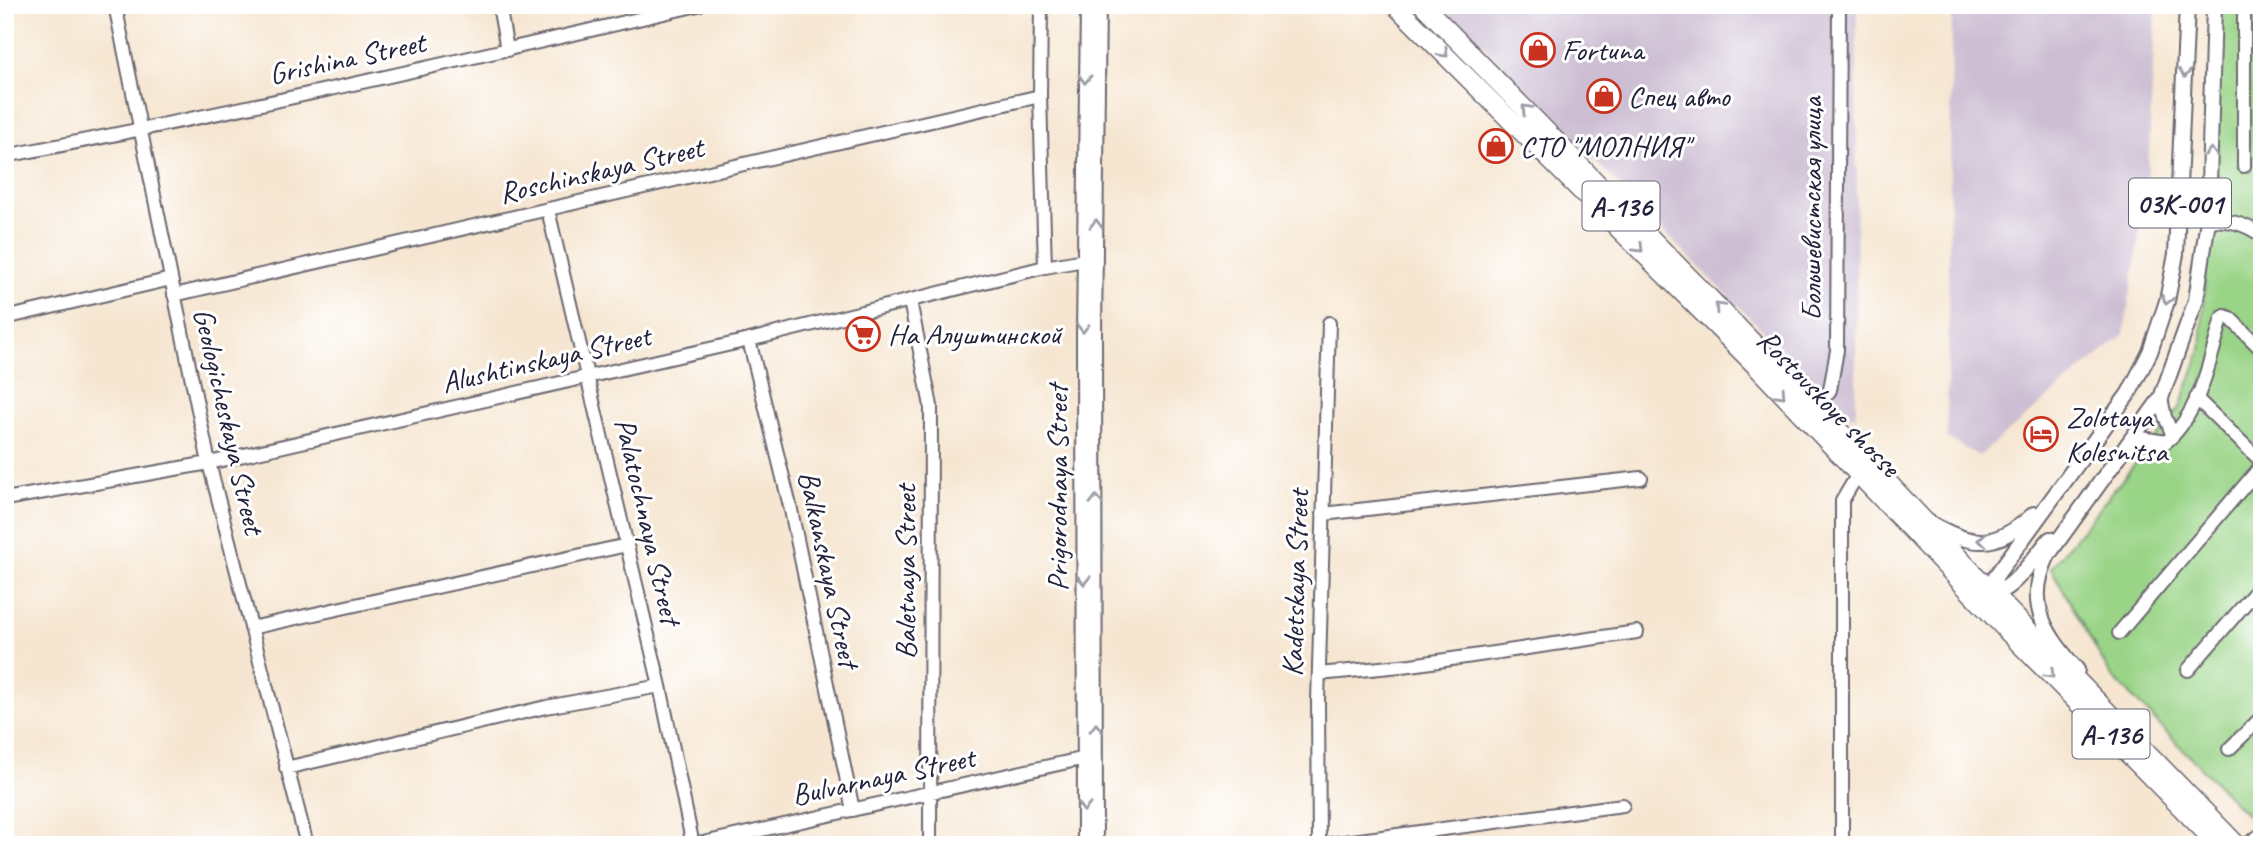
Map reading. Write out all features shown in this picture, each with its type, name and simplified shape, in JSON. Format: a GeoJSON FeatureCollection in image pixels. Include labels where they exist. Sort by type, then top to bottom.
{"type":"FeatureCollection","features":[{"type":"Feature","properties":{"kind":"highway","name":"Rostovskoye shosse"},"geometry":{"type":"LineString","coordinates":[[1395,5],[1657,266],[1921,518],[2237,845]]}},
{"type":"Feature","properties":{"kind":"highway","name":"Rostovskoye shosse"},"geometry":{"type":"LineString","coordinates":[[1423,5],[1812,415],[1858,474],[2218,845]]}},
{"type":"Feature","properties":{"kind":"main road","name":"03К-001"},"geometry":{"type":"LineString","coordinates":[[1994,596],[1995,577],[2129,393],[2150,352],[2167,302],[2176,254],[2180,200],[2187,5]]}},
{"type":"Feature","properties":{"kind":"main road","name":"03К-001"},"geometry":{"type":"LineString","coordinates":[[2046,631],[2037,600],[2043,566],[2069,524],[2161,398],[2196,300],[2208,220],[2214,5]]}},
{"type":"Feature","properties":{"kind":"main road","name":"03К-001"},"geometry":{"type":"LineString","coordinates":[[1994,596],[2018,577],[2122,454]]}},
{"type":"Feature","properties":{"kind":"main road","name":"03К-001"},"geometry":{"type":"LineString","coordinates":[[1921,518],[1964,540],[1989,541],[2024,523],[2057,491]]}},
{"type":"Feature","properties":{"kind":"main road","name":"А-136"},"geometry":{"type":"LineString","coordinates":[[1965,587],[1980,594],[1994,596],[2003,625]]}},
{"type":"Feature","properties":{"kind":"main road","name":"А-136"},"geometry":{"type":"LineString","coordinates":[[2046,631],[2151,756]]}},
{"type":"Feature","properties":{"kind":"street","name":"Geologicheskaya Street"},"geometry":{"type":"LineString","coordinates":[[115,5],[209,463],[307,845]]}},
{"type":"Feature","properties":{"kind":"street"},"geometry":{"type":"LineString","coordinates":[[499,5],[507,50]]}},
{"type":"Feature","properties":{"kind":"street","name":"Grishina Street"},"geometry":{"type":"LineString","coordinates":[[5,156],[142,130],[698,5]]}},
{"type":"Feature","properties":{"kind":"street"},"geometry":{"type":"LineString","coordinates":[[1041,5],[1040,96],[1045,267]]}},
{"type":"Feature","properties":{"kind":"street","name":"Prigorodnaya Street"},"geometry":{"type":"LineString","coordinates":[[1084,845],[1090,757],[1087,5]]}},
{"type":"Feature","properties":{"kind":"street","name":"Prigorodnaya Street"},"geometry":{"type":"LineString","coordinates":[[1090,260],[1099,5]]}},
{"type":"Feature","properties":{"kind":"street","name":"Большевистская улица"},"geometry":{"type":"LineString","coordinates":[[1812,415],[1830,390],[1837,350],[1839,5]]}},
{"type":"Feature","properties":{"kind":"street"},"geometry":{"type":"LineString","coordinates":[[2244,166],[2245,5]]}},
{"type":"Feature","properties":{"kind":"street","name":"Roschinskaya Street"},"geometry":{"type":"LineString","coordinates":[[174,295],[1040,96]]}},
{"type":"Feature","properties":{"kind":"street","name":"Palatochnaya Street"},"geometry":{"type":"LineString","coordinates":[[548,210],[660,686],[694,845]]}},
{"type":"Feature","properties":{"kind":"street"},"geometry":{"type":"LineString","coordinates":[[2208,220],[2230,220],[2257,232]]}},
{"type":"Feature","properties":{"kind":"street","name":"Alushtinskaya Street"},"geometry":{"type":"LineString","coordinates":[[5,499],[209,463],[749,340],[1045,267],[1090,260]]}},
{"type":"Feature","properties":{"kind":"street"},"geometry":{"type":"LineString","coordinates":[[5,318],[171,279]]}},
{"type":"Feature","properties":{"kind":"street","name":"Baletnaya Street"},"geometry":{"type":"LineString","coordinates":[[910,302],[931,406],[930,845]]}},
{"type":"Feature","properties":{"kind":"street"},"geometry":{"type":"LineString","coordinates":[[2134,437],[2163,443],[2182,426],[2196,398],[2222,318],[2230,318],[2262,350]]}},
{"type":"Feature","properties":{"kind":"street","name":"Kadetskaya Street"},"geometry":{"type":"LineString","coordinates":[[1321,845],[1319,674],[1329,323]]}},
{"type":"Feature","properties":{"kind":"street","name":"Balkanskaya Street"},"geometry":{"type":"LineString","coordinates":[[749,340],[791,510],[853,810]]}},
{"type":"Feature","properties":{"kind":"street"},"geometry":{"type":"LineString","coordinates":[[2161,398],[2173,436]]}},
{"type":"Feature","properties":{"kind":"street"},"geometry":{"type":"LineString","coordinates":[[2119,633],[2262,463],[2196,398]]}},
{"type":"Feature","properties":{"kind":"street"},"geometry":{"type":"LineString","coordinates":[[1842,845],[1842,501],[1858,474]]}},
{"type":"Feature","properties":{"kind":"street"},"geometry":{"type":"LineString","coordinates":[[1323,514],[1641,478]]}},
{"type":"Feature","properties":{"kind":"street"},"geometry":{"type":"LineString","coordinates":[[251,628],[627,545]]}},
{"type":"Feature","properties":{"kind":"street"},"geometry":{"type":"LineString","coordinates":[[2188,670],[2262,584]]}},
{"type":"Feature","properties":{"kind":"street"},"geometry":{"type":"LineString","coordinates":[[1319,674],[1411,665],[1637,632]]}},
{"type":"Feature","properties":{"kind":"street"},"geometry":{"type":"LineString","coordinates":[[286,768],[546,707],[660,686]]}},
{"type":"Feature","properties":{"kind":"street"},"geometry":{"type":"LineString","coordinates":[[2229,749],[2262,717]]}},
{"type":"Feature","properties":{"kind":"street","name":"Prigorodnaya Street"},"geometry":{"type":"LineString","coordinates":[[1090,757],[1096,845]]}},
{"type":"Feature","properties":{"kind":"street","name":"Bulvarnaya Street"},"geometry":{"type":"LineString","coordinates":[[694,845],[1090,757]]}},
{"type":"Feature","properties":{"kind":"street"},"geometry":{"type":"LineString","coordinates":[[1321,845],[1623,805]]}},
{"type":"Feature","properties":{"kind":"street"},"geometry":{"type":"LineString","coordinates":[[2246,845],[2262,834]]}},
{"type":"Feature","properties":{"kind":"shaded area"},"geometry":{"type":"Polygon","coordinates":[[[1438,5],[1857,5],[1856,416],[1848,415],[1664,232],[1478,40],[1438,5]]]}},
{"type":"Feature","properties":{"kind":"shaded area"},"geometry":{"type":"Polygon","coordinates":[[[1952,5],[2156,5],[2147,188],[2124,334],[1979,456],[1947,438],[1952,5]]]}},
{"type":"Feature","properties":{"kind":"green space"},"geometry":{"type":"Polygon","coordinates":[[[2214,5],[2262,5],[2262,831],[2110,674],[2051,568],[2180,408],[2201,350],[2214,5]]]}},
{"type":"Feature","properties":{"kind":"place","name":"Fortuna"},"geometry":{"type":"Point","coordinates":[1538,50]}},
{"type":"Feature","properties":{"kind":"place","name":"Спец авто"},"geometry":{"type":"Point","coordinates":[1604,96]}},
{"type":"Feature","properties":{"kind":"place","name":"СТО \"МОЛНИЯ\""},"geometry":{"type":"Point","coordinates":[1496,146]}},
{"type":"Feature","properties":{"kind":"place","name":"На Алуштинской"},"geometry":{"type":"Point","coordinates":[863,334]}},
{"type":"Feature","properties":{"kind":"place","name":"Zolotaya Kolesnitsa"},"geometry":{"type":"Point","coordinates":[2041,434]}}]}
